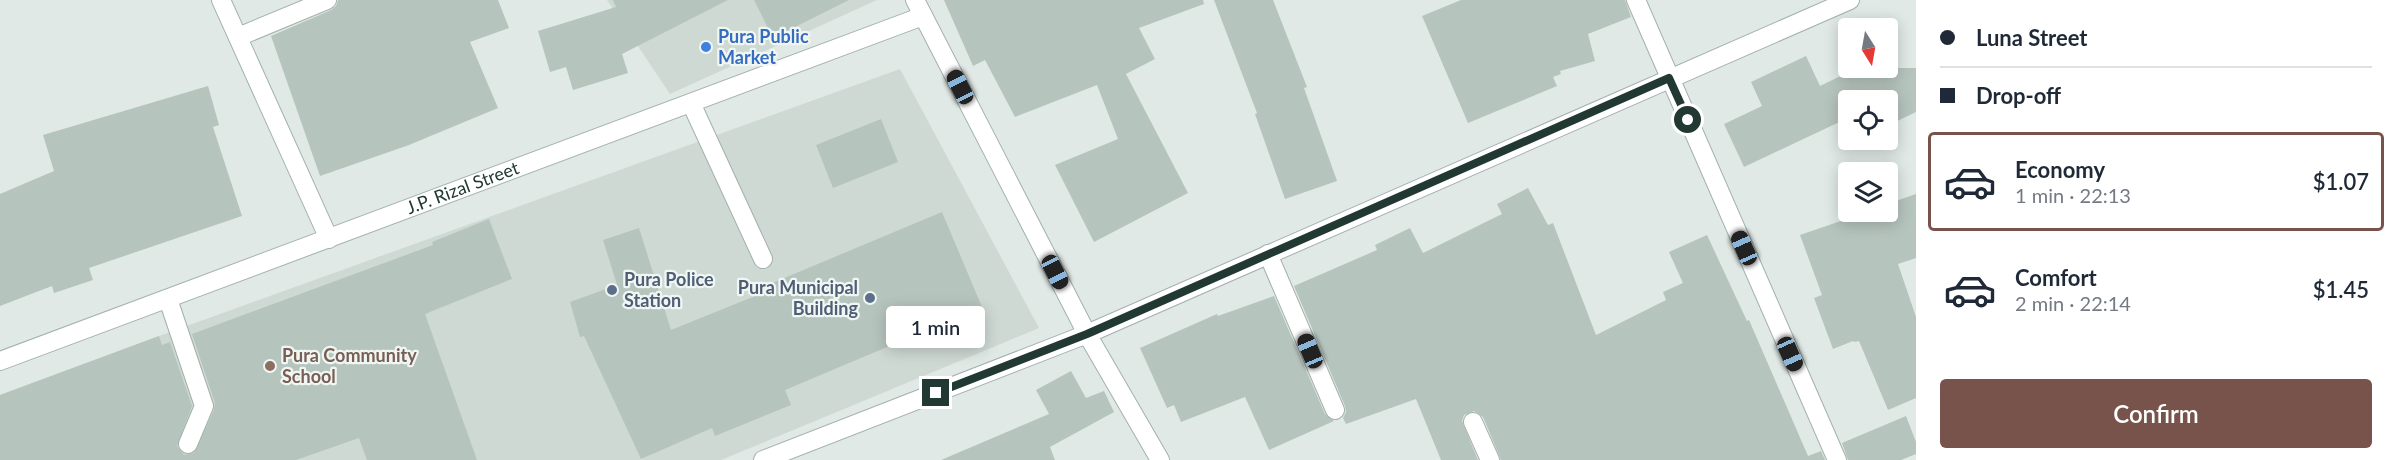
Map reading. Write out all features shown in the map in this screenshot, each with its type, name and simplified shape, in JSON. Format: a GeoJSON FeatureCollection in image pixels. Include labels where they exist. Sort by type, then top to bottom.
{"type":"FeatureCollection","features":[{"type":"Feature","properties":{"kind":"street"},"geometry":{"type":"LineString","coordinates":[[221,0],[329,239]]}},
{"type":"Feature","properties":{"kind":"street"},"geometry":{"type":"LineString","coordinates":[[238,37],[327,0]]}},
{"type":"Feature","properties":{"kind":"street"},"geometry":{"type":"LineString","coordinates":[[1636,0],[1837,460]]}},
{"type":"Feature","properties":{"kind":"street"},"geometry":{"type":"LineString","coordinates":[[763,460],[1087,334],[1850,0]]}},
{"type":"Feature","properties":{"kind":"street"},"geometry":{"type":"LineString","coordinates":[[919,8],[1087,334],[1160,460]]}},
{"type":"Feature","properties":{"kind":"street","name":"J.P. Rizal Street"},"geometry":{"type":"LineString","coordinates":[[0,362],[692,103],[919,8]]}},
{"type":"Feature","properties":{"kind":"street"},"geometry":{"type":"LineString","coordinates":[[692,103],[763,259]]}},
{"type":"Feature","properties":{"kind":"street"},"geometry":{"type":"LineString","coordinates":[[1268,254],[1335,410]]}},
{"type":"Feature","properties":{"kind":"street"},"geometry":{"type":"LineString","coordinates":[[168,299],[204,406],[188,444]]}},
{"type":"Feature","properties":{"kind":"street"},"geometry":{"type":"LineString","coordinates":[[1473,422],[1490,460]]}},
{"type":"Feature","properties":{"kind":"shaded area","name":"Pura Public Market"},"geometry":{"type":"Polygon","coordinates":[[[607,0],[877,0],[670,94],[607,0]]]}},
{"type":"Feature","properties":{"kind":"shaded area"},"geometry":{"type":"Polygon","coordinates":[[[900,69],[1039,328],[721,460],[0,460],[0,395],[900,69]]]}},
{"type":"Feature","properties":{"kind":"building"},"geometry":{"type":"Polygon","coordinates":[[[338,0],[498,0],[509,28],[470,42],[498,108],[409,145],[320,176],[271,36],[331,10],[336,6],[338,0]]]}},
{"type":"Feature","properties":{"kind":"building"},"geometry":{"type":"Polygon","coordinates":[[[613,0],[728,0],[622,54],[628,73],[573,90],[566,67],[550,72],[538,31],[616,7],[613,0]]]}},
{"type":"Feature","properties":{"kind":"building"},"geometry":{"type":"Polygon","coordinates":[[[754,0],[849,0],[773,38],[754,0]]]}},
{"type":"Feature","properties":{"kind":"building"},"geometry":{"type":"Polygon","coordinates":[[[944,0],[1203,0],[1204,4],[1139,28],[1155,59],[1126,74],[1188,193],[1094,242],[1055,165],[1118,139],[1097,85],[1015,117],[985,60],[973,66],[944,0]]]}},
{"type":"Feature","properties":{"kind":"building"},"geometry":{"type":"Polygon","coordinates":[[[1214,0],[1273,0],[1307,87],[1304,88],[1337,181],[1285,199],[1255,114],[1257,113],[1214,0]]]}},
{"type":"Feature","properties":{"kind":"building"},"geometry":{"type":"Polygon","coordinates":[[[1461,0],[1625,0],[1631,17],[1588,34],[1595,61],[1560,71],[1561,74],[1553,77],[1557,86],[1468,123],[1422,16],[1461,0]]]}},
{"type":"Feature","properties":{"kind":"building"},"geometry":{"type":"Polygon","coordinates":[[[1806,56],[1820,86],[1838,77],[1898,78],[1898,68],[1916,68],[1916,112],[1898,121],[1898,90],[1838,90],[1838,123],[1744,167],[1724,124],[1762,106],[1751,82],[1806,56]]]}},
{"type":"Feature","properties":{"kind":"building"},"geometry":{"type":"Polygon","coordinates":[[[208,86],[219,125],[213,127],[242,216],[89,268],[93,280],[54,293],[52,286],[0,306],[0,194],[54,171],[43,135],[208,86]]]}},
{"type":"Feature","properties":{"kind":"building"},"geometry":{"type":"Polygon","coordinates":[[[881,119],[898,162],[833,188],[816,145],[881,119]]]}},
{"type":"Feature","properties":{"kind":"building"},"geometry":{"type":"Polygon","coordinates":[[[1528,188],[1548,225],[1553,223],[1596,335],[1666,300],[1663,292],[1683,283],[1669,252],[1707,235],[1747,321],[1749,320],[1808,456],[1821,451],[1825,460],[1501,460],[1483,417],[1474,411],[1464,415],[1462,421],[1478,460],[1441,460],[1416,399],[1346,424],[1343,418],[1346,412],[1345,406],[1294,286],[1377,250],[1375,245],[1410,228],[1423,253],[1502,214],[1497,204],[1528,188]]]}},
{"type":"Feature","properties":{"kind":"building"},"geometry":{"type":"Polygon","coordinates":[[[1916,194],[1916,258],[1898,264],[1916,317],[1916,398],[1888,410],[1859,341],[1833,349],[1814,298],[1822,295],[1800,235],[1838,222],[1898,222],[1898,200],[1916,194]]]}},
{"type":"Feature","properties":{"kind":"building"},"geometry":{"type":"Polygon","coordinates":[[[942,212],[982,307],[785,390],[791,405],[715,436],[712,428],[641,459],[584,336],[580,337],[570,302],[617,285],[603,240],[639,228],[671,330],[760,294],[758,289],[942,212]]]}},
{"type":"Feature","properties":{"kind":"building","name":"Pura Community School"},"geometry":{"type":"Polygon","coordinates":[[[489,219],[512,279],[425,314],[477,460],[367,460],[359,438],[296,460],[0,460],[0,395],[159,336],[162,345],[170,342],[192,406],[177,446],[184,455],[194,453],[215,403],[192,334],[433,245],[432,242],[489,219]]]}},
{"type":"Feature","properties":{"kind":"building"},"geometry":{"type":"Polygon","coordinates":[[[1274,296],[1325,414],[1334,421],[1269,450],[1245,397],[1181,422],[1174,405],[1167,408],[1140,348],[1217,314],[1218,316],[1274,296]]]}},
{"type":"Feature","properties":{"kind":"building"},"geometry":{"type":"Polygon","coordinates":[[[1071,371],[1086,398],[1104,391],[1114,412],[1050,447],[1055,460],[941,460],[1049,414],[1036,390],[1071,371]]]}},
{"type":"Feature","properties":{"kind":"building"},"geometry":{"type":"Polygon","coordinates":[[[1906,416],[1916,442],[1916,454],[1901,460],[1848,460],[1842,443],[1906,416]]]}},
{"type":"Feature","properties":{"kind":"place","name":"Pura Public Market"},"geometry":{"type":"Point","coordinates":[706,47]}},
{"type":"Feature","properties":{"kind":"place","name":"Pura Police Station"},"geometry":{"type":"Point","coordinates":[612,290]}},
{"type":"Feature","properties":{"kind":"place","name":"Pura Municipal Building"},"geometry":{"type":"Point","coordinates":[870,298]}},
{"type":"Feature","properties":{"kind":"place","name":"Pura Community School"},"geometry":{"type":"Point","coordinates":[270,366]}},
{"type":"Feature","properties":{"kind":"route"},"geometry":{"type":"LineString","coordinates":[[936,393],[1087,334],[1669,78],[1688,120]]}}]}
